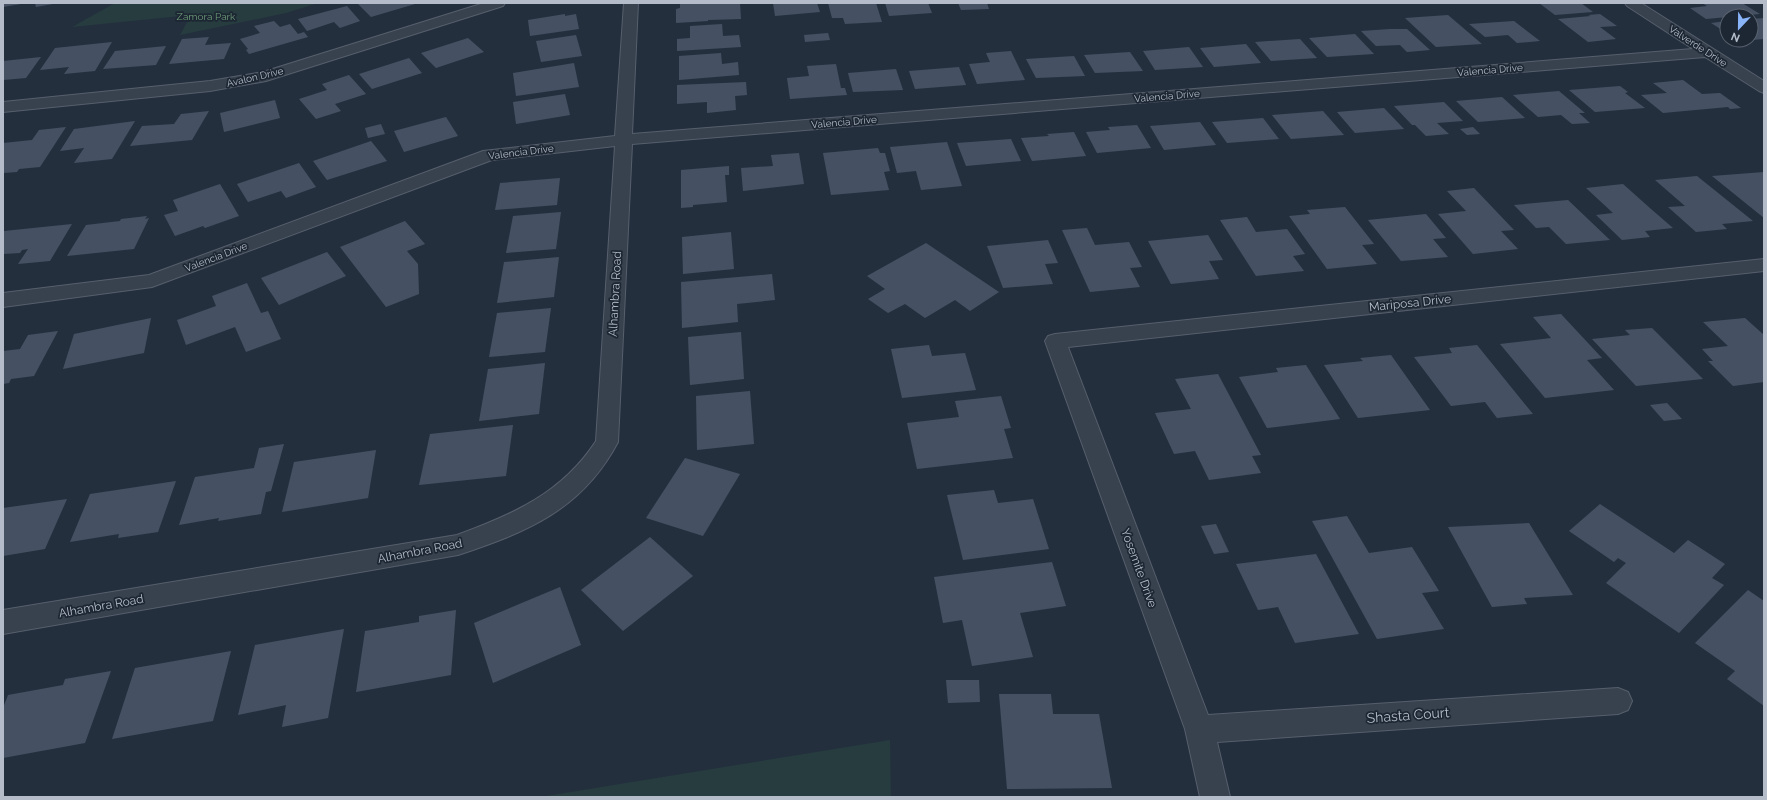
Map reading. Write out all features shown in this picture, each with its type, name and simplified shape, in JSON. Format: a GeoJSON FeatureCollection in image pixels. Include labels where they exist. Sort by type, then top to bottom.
{"type":"FeatureCollection","features":[{"type":"Feature","properties":{"kind":"street","name":"Avalon Drive"},"geometry":{"type":"LineString","coordinates":[[3,107],[210,86],[266,76],[498,3]]}},
{"type":"Feature","properties":{"kind":"street","name":"Alhambra Road"},"geometry":{"type":"LineString","coordinates":[[3,622],[458,545],[516,524],[560,499],[589,470],[607,442],[631,3]]}},
{"type":"Feature","properties":{"kind":"street","name":"Valverde Drive"},"geometry":{"type":"LineString","coordinates":[[1632,3],[1764,88]]}},
{"type":"Feature","properties":{"kind":"street","name":"Valencia Drive"},"geometry":{"type":"LineString","coordinates":[[3,300],[152,281],[489,155],[623,140],[1707,52]]}},
{"type":"Feature","properties":{"kind":"street","name":"Mariposa Drive"},"geometry":{"type":"LineString","coordinates":[[1055,341],[1764,265]]}},
{"type":"Feature","properties":{"kind":"street","name":"Yosemite Drive"},"geometry":{"type":"LineString","coordinates":[[1055,341],[1199,729],[1215,797]]}},
{"type":"Feature","properties":{"kind":"street","name":"Shasta Court"},"geometry":{"type":"LineString","coordinates":[[1199,729],[1618,701]]}},
{"type":"Feature","properties":{"kind":"green space","name":"Zamora Park"},"geometry":{"type":"Polygon","coordinates":[[[115,3],[318,3],[286,13],[180,35],[191,15],[72,27],[115,3]]]}},
{"type":"Feature","properties":{"kind":"green space"},"geometry":{"type":"Polygon","coordinates":[[[890,740],[891,797],[540,797],[890,740]]]}},
{"type":"Feature","properties":{"kind":"building"},"geometry":{"type":"Polygon","coordinates":[[[3,3],[21,3],[21,4],[3,7],[3,3]]]}},
{"type":"Feature","properties":{"kind":"building"},"geometry":{"type":"Polygon","coordinates":[[[35,3],[53,3],[53,4],[36,7],[35,3]]]}},
{"type":"Feature","properties":{"kind":"building"},"geometry":{"type":"Polygon","coordinates":[[[680,3],[740,3],[741,19],[676,23],[676,9],[680,8],[680,3]]]}},
{"type":"Feature","properties":{"kind":"building"},"geometry":{"type":"Polygon","coordinates":[[[773,3],[817,3],[820,12],[775,16],[773,3]]]}},
{"type":"Feature","properties":{"kind":"building"},"geometry":{"type":"Polygon","coordinates":[[[828,3],[876,3],[882,22],[845,24],[843,18],[832,18],[828,3]]]}},
{"type":"Feature","properties":{"kind":"building"},"geometry":{"type":"Polygon","coordinates":[[[885,3],[928,3],[932,13],[889,16],[885,3]]]}},
{"type":"Feature","properties":{"kind":"building"},"geometry":{"type":"Polygon","coordinates":[[[958,3],[987,3],[989,9],[961,10],[958,3]]]}},
{"type":"Feature","properties":{"kind":"building"},"geometry":{"type":"Polygon","coordinates":[[[1539,3],[1581,3],[1593,12],[1555,15],[1539,3]]]}},
{"type":"Feature","properties":{"kind":"building"},"geometry":{"type":"Polygon","coordinates":[[[1702,3],[1742,3],[1750,8],[1719,8],[1719,18],[1706,19],[1690,8],[1707,6],[1702,3]]]}},
{"type":"Feature","properties":{"kind":"building"},"geometry":{"type":"Polygon","coordinates":[[[358,4],[415,4],[371,17],[358,4]]]}},
{"type":"Feature","properties":{"kind":"building"},"geometry":{"type":"Polygon","coordinates":[[[347,6],[360,21],[340,28],[334,22],[307,31],[298,19],[347,6]]]}},
{"type":"Feature","properties":{"kind":"building"},"geometry":{"type":"Polygon","coordinates":[[[565,14],[565,16],[576,14],[579,29],[530,36],[528,20],[565,14]]]}},
{"type":"Feature","properties":{"kind":"building"},"geometry":{"type":"Polygon","coordinates":[[[1600,14],[1617,26],[1600,27],[1616,39],[1588,42],[1558,19],[1591,16],[1588,15],[1600,14]]]}},
{"type":"Feature","properties":{"kind":"building"},"geometry":{"type":"Polygon","coordinates":[[[1448,15],[1482,44],[1436,47],[1405,18],[1448,15]]]}},
{"type":"Feature","properties":{"kind":"building"},"geometry":{"type":"Polygon","coordinates":[[[1759,18],[1764,18],[1764,39],[1759,39],[1759,18]]]}},
{"type":"Feature","properties":{"kind":"building"},"geometry":{"type":"Polygon","coordinates":[[[274,21],[280,27],[290,24],[298,34],[304,32],[308,37],[249,54],[246,50],[248,49],[240,39],[260,33],[254,26],[274,21]]]}},
{"type":"Feature","properties":{"kind":"building"},"geometry":{"type":"Polygon","coordinates":[[[1514,21],[1540,41],[1517,43],[1508,35],[1485,37],[1469,24],[1514,21]]]}},
{"type":"Feature","properties":{"kind":"building"},"geometry":{"type":"Polygon","coordinates":[[[1719,22],[1719,28],[1711,23],[1719,22]]]}},
{"type":"Feature","properties":{"kind":"building"},"geometry":{"type":"Polygon","coordinates":[[[722,24],[723,36],[739,35],[741,47],[677,51],[677,39],[690,38],[690,26],[722,24]]]}},
{"type":"Feature","properties":{"kind":"building"},"geometry":{"type":"Polygon","coordinates":[[[1407,29],[1430,50],[1407,52],[1400,45],[1376,46],[1361,31],[1407,29]]]}},
{"type":"Feature","properties":{"kind":"building"},"geometry":{"type":"Polygon","coordinates":[[[828,33],[830,40],[805,42],[804,35],[828,33]]]}},
{"type":"Feature","properties":{"kind":"building"},"geometry":{"type":"Polygon","coordinates":[[[1355,34],[1374,54],[1327,57],[1309,38],[1355,34]]]}},
{"type":"Feature","properties":{"kind":"building"},"geometry":{"type":"Polygon","coordinates":[[[576,35],[582,56],[541,62],[536,41],[576,35]]]}},
{"type":"Feature","properties":{"kind":"building"},"geometry":{"type":"Polygon","coordinates":[[[209,37],[205,45],[231,43],[224,59],[169,64],[182,39],[209,37]]]}},
{"type":"Feature","properties":{"kind":"building"},"geometry":{"type":"Polygon","coordinates":[[[468,38],[484,52],[436,68],[421,53],[468,38]]]}},
{"type":"Feature","properties":{"kind":"building"},"geometry":{"type":"Polygon","coordinates":[[[1300,39],[1317,58],[1271,61],[1255,42],[1300,39]]]}},
{"type":"Feature","properties":{"kind":"building"},"geometry":{"type":"Polygon","coordinates":[[[112,42],[95,71],[64,74],[69,67],[40,70],[55,48],[112,42]]]}},
{"type":"Feature","properties":{"kind":"building"},"geometry":{"type":"Polygon","coordinates":[[[1246,44],[1261,63],[1214,67],[1200,48],[1246,44]]]}},
{"type":"Feature","properties":{"kind":"building"},"geometry":{"type":"Polygon","coordinates":[[[166,46],[156,65],[103,69],[115,51],[166,46]]]}},
{"type":"Feature","properties":{"kind":"building"},"geometry":{"type":"Polygon","coordinates":[[[1189,47],[1203,67],[1155,70],[1143,51],[1189,47]]]}},
{"type":"Feature","properties":{"kind":"building"},"geometry":{"type":"Polygon","coordinates":[[[1011,51],[1025,80],[977,84],[969,64],[990,62],[986,53],[1011,51]]]}},
{"type":"Feature","properties":{"kind":"building"},"geometry":{"type":"Polygon","coordinates":[[[1130,52],[1143,71],[1095,73],[1084,55],[1130,52]]]}},
{"type":"Feature","properties":{"kind":"building"},"geometry":{"type":"Polygon","coordinates":[[[721,53],[722,64],[738,62],[739,75],[679,80],[679,56],[721,53]]]}},
{"type":"Feature","properties":{"kind":"building"},"geometry":{"type":"Polygon","coordinates":[[[1074,56],[1085,76],[1036,78],[1026,59],[1074,56]]]}},
{"type":"Feature","properties":{"kind":"building"},"geometry":{"type":"Polygon","coordinates":[[[41,57],[26,78],[3,80],[3,61],[41,57]]]}},
{"type":"Feature","properties":{"kind":"building"},"geometry":{"type":"Polygon","coordinates":[[[409,58],[422,73],[372,89],[359,74],[409,58]]]}},
{"type":"Feature","properties":{"kind":"building"},"geometry":{"type":"Polygon","coordinates":[[[574,63],[579,87],[516,96],[513,73],[574,63]]]}},
{"type":"Feature","properties":{"kind":"building"},"geometry":{"type":"Polygon","coordinates":[[[836,64],[841,88],[845,88],[847,95],[790,99],[787,78],[809,76],[807,66],[836,64]]]}},
{"type":"Feature","properties":{"kind":"building"},"geometry":{"type":"Polygon","coordinates":[[[959,67],[966,85],[915,89],[909,71],[959,67]]]}},
{"type":"Feature","properties":{"kind":"building"},"geometry":{"type":"Polygon","coordinates":[[[896,69],[903,90],[853,92],[848,73],[896,69]]]}},
{"type":"Feature","properties":{"kind":"building"},"geometry":{"type":"Polygon","coordinates":[[[349,75],[366,94],[335,104],[341,111],[316,119],[299,99],[327,90],[322,84],[349,75]]]}},
{"type":"Feature","properties":{"kind":"building"},"geometry":{"type":"Polygon","coordinates":[[[1683,80],[1702,94],[1720,93],[1741,108],[1730,109],[1728,107],[1663,113],[1641,95],[1667,93],[1653,83],[1683,80]]]}},
{"type":"Feature","properties":{"kind":"building"},"geometry":{"type":"Polygon","coordinates":[[[746,82],[747,95],[735,96],[736,110],[707,113],[707,102],[677,104],[677,85],[746,82]]]}},
{"type":"Feature","properties":{"kind":"building"},"geometry":{"type":"Polygon","coordinates":[[[1620,86],[1628,92],[1625,93],[1645,108],[1595,112],[1569,90],[1620,86]]]}},
{"type":"Feature","properties":{"kind":"building"},"geometry":{"type":"Polygon","coordinates":[[[1559,91],[1585,113],[1579,113],[1590,123],[1572,124],[1561,115],[1538,117],[1513,95],[1559,91]]]}},
{"type":"Feature","properties":{"kind":"building"},"geometry":{"type":"Polygon","coordinates":[[[565,94],[570,115],[516,124],[513,102],[565,94]]]}},
{"type":"Feature","properties":{"kind":"building"},"geometry":{"type":"Polygon","coordinates":[[[1502,97],[1525,118],[1478,122],[1456,101],[1502,97]]]}},
{"type":"Feature","properties":{"kind":"building"},"geometry":{"type":"Polygon","coordinates":[[[275,100],[280,118],[224,132],[220,113],[275,100]]]}},
{"type":"Feature","properties":{"kind":"building"},"geometry":{"type":"Polygon","coordinates":[[[1444,102],[1463,121],[1437,123],[1449,134],[1426,136],[1415,125],[1412,125],[1394,106],[1444,102]]]}},
{"type":"Feature","properties":{"kind":"building"},"geometry":{"type":"Polygon","coordinates":[[[1384,108],[1404,129],[1355,133],[1337,112],[1384,108]]]}},
{"type":"Feature","properties":{"kind":"building"},"geometry":{"type":"Polygon","coordinates":[[[209,111],[192,140],[130,146],[142,126],[174,124],[181,114],[209,111]]]}},
{"type":"Feature","properties":{"kind":"building"},"geometry":{"type":"Polygon","coordinates":[[[1323,111],[1344,135],[1291,139],[1272,115],[1323,111]]]}},
{"type":"Feature","properties":{"kind":"building"},"geometry":{"type":"Polygon","coordinates":[[[446,117],[458,136],[404,152],[394,131],[446,117]]]}},
{"type":"Feature","properties":{"kind":"building"},"geometry":{"type":"Polygon","coordinates":[[[1263,118],[1279,139],[1227,143],[1212,122],[1263,118]]]}},
{"type":"Feature","properties":{"kind":"building"},"geometry":{"type":"Polygon","coordinates":[[[135,121],[112,159],[74,163],[84,148],[60,151],[74,129],[135,121]]]}},
{"type":"Feature","properties":{"kind":"building"},"geometry":{"type":"Polygon","coordinates":[[[1200,122],[1216,145],[1164,150],[1150,126],[1200,122]]]}},
{"type":"Feature","properties":{"kind":"building"},"geometry":{"type":"Polygon","coordinates":[[[381,124],[385,134],[368,138],[365,128],[381,124]]]}},
{"type":"Feature","properties":{"kind":"building"},"geometry":{"type":"Polygon","coordinates":[[[1137,125],[1151,148],[1097,153],[1086,132],[1110,130],[1108,127],[1137,125]]]}},
{"type":"Feature","properties":{"kind":"building"},"geometry":{"type":"Polygon","coordinates":[[[66,127],[40,167],[19,169],[17,172],[3,173],[3,143],[32,140],[39,130],[66,127]]]}},
{"type":"Feature","properties":{"kind":"building"},"geometry":{"type":"Polygon","coordinates":[[[1473,127],[1480,134],[1467,135],[1460,129],[1473,127]]]}},
{"type":"Feature","properties":{"kind":"building"},"geometry":{"type":"Polygon","coordinates":[[[1074,132],[1086,156],[1032,161],[1021,138],[1049,136],[1047,134],[1074,132]]]}},
{"type":"Feature","properties":{"kind":"building"},"geometry":{"type":"Polygon","coordinates":[[[1011,139],[1021,161],[966,166],[957,143],[1011,139]]]}},
{"type":"Feature","properties":{"kind":"building"},"geometry":{"type":"Polygon","coordinates":[[[371,141],[387,161],[327,180],[313,161],[371,141]]]}},
{"type":"Feature","properties":{"kind":"building"},"geometry":{"type":"Polygon","coordinates":[[[947,142],[962,186],[921,190],[916,171],[897,173],[890,147],[947,142]]]}},
{"type":"Feature","properties":{"kind":"building"},"geometry":{"type":"Polygon","coordinates":[[[878,148],[880,153],[885,153],[890,171],[884,172],[889,190],[831,195],[823,153],[878,148]]]}},
{"type":"Feature","properties":{"kind":"building"},"geometry":{"type":"Polygon","coordinates":[[[799,153],[804,184],[743,191],[741,168],[773,166],[771,155],[799,153]]]}},
{"type":"Feature","properties":{"kind":"building"},"geometry":{"type":"Polygon","coordinates":[[[299,163],[316,187],[286,198],[281,191],[248,202],[237,184],[299,163]]]}},
{"type":"Feature","properties":{"kind":"building"},"geometry":{"type":"Polygon","coordinates":[[[729,166],[729,175],[725,175],[727,202],[693,205],[693,207],[681,208],[681,170],[729,166]]]}},
{"type":"Feature","properties":{"kind":"building"},"geometry":{"type":"Polygon","coordinates":[[[1764,172],[1764,218],[1712,176],[1764,172]]]}},
{"type":"Feature","properties":{"kind":"building"},"geometry":{"type":"Polygon","coordinates":[[[1697,176],[1753,221],[1722,224],[1727,229],[1696,232],[1668,207],[1685,206],[1655,180],[1697,176]]]}},
{"type":"Feature","properties":{"kind":"building"},"geometry":{"type":"Polygon","coordinates":[[[560,178],[557,205],[495,210],[500,183],[560,178]]]}},
{"type":"Feature","properties":{"kind":"building"},"geometry":{"type":"Polygon","coordinates":[[[220,184],[239,216],[205,228],[203,226],[175,236],[164,215],[178,211],[173,200],[220,184]]]}},
{"type":"Feature","properties":{"kind":"building"},"geometry":{"type":"Polygon","coordinates":[[[1623,184],[1673,228],[1645,231],[1650,237],[1622,240],[1596,215],[1613,213],[1586,188],[1623,184]]]}},
{"type":"Feature","properties":{"kind":"building"},"geometry":{"type":"Polygon","coordinates":[[[1474,188],[1514,230],[1501,231],[1518,249],[1473,254],[1438,214],[1466,211],[1447,191],[1474,188]]]}},
{"type":"Feature","properties":{"kind":"building"},"geometry":{"type":"Polygon","coordinates":[[[1568,200],[1610,240],[1566,244],[1549,227],[1536,228],[1514,205],[1568,200]]]}},
{"type":"Feature","properties":{"kind":"building"},"geometry":{"type":"Polygon","coordinates":[[[1345,207],[1374,244],[1362,245],[1377,264],[1327,269],[1289,216],[1310,214],[1307,210],[1345,207]]]}},
{"type":"Feature","properties":{"kind":"building"},"geometry":{"type":"Polygon","coordinates":[[[561,212],[556,249],[506,253],[513,216],[561,212]]]}},
{"type":"Feature","properties":{"kind":"building"},"geometry":{"type":"Polygon","coordinates":[[[1426,214],[1446,238],[1433,239],[1448,257],[1401,261],[1368,220],[1426,214]]]}},
{"type":"Feature","properties":{"kind":"building"},"geometry":{"type":"Polygon","coordinates":[[[147,216],[145,219],[149,218],[134,249],[67,256],[86,225],[147,216]]]}},
{"type":"Feature","properties":{"kind":"building"},"geometry":{"type":"Polygon","coordinates":[[[1247,217],[1256,232],[1287,229],[1305,254],[1293,256],[1304,271],[1256,276],[1220,220],[1247,217]]]}},
{"type":"Feature","properties":{"kind":"building"},"geometry":{"type":"Polygon","coordinates":[[[405,221],[425,244],[407,251],[418,264],[419,294],[386,307],[340,247],[405,221]]]}},
{"type":"Feature","properties":{"kind":"building"},"geometry":{"type":"Polygon","coordinates":[[[72,224],[50,261],[18,264],[28,249],[22,250],[20,253],[3,254],[4,231],[72,224]]]}},
{"type":"Feature","properties":{"kind":"building"},"geometry":{"type":"Polygon","coordinates":[[[1087,228],[1095,245],[1129,242],[1142,267],[1130,268],[1140,287],[1090,292],[1062,230],[1087,228]]]}},
{"type":"Feature","properties":{"kind":"building"},"geometry":{"type":"Polygon","coordinates":[[[731,232],[734,269],[683,274],[682,237],[731,232]]]}},
{"type":"Feature","properties":{"kind":"building"},"geometry":{"type":"Polygon","coordinates":[[[1208,235],[1223,260],[1209,261],[1219,279],[1171,284],[1148,241],[1208,235]]]}},
{"type":"Feature","properties":{"kind":"building"},"geometry":{"type":"Polygon","coordinates":[[[1048,240],[1058,263],[1045,264],[1053,284],[1003,288],[987,246],[1048,240]]]}},
{"type":"Feature","properties":{"kind":"building"},"geometry":{"type":"Polygon","coordinates":[[[926,243],[999,292],[970,311],[955,300],[925,318],[905,304],[888,313],[868,299],[885,289],[867,276],[926,243]]]}},
{"type":"Feature","properties":{"kind":"building"},"geometry":{"type":"Polygon","coordinates":[[[327,252],[346,276],[279,305],[261,278],[327,252]]]}},
{"type":"Feature","properties":{"kind":"building"},"geometry":{"type":"Polygon","coordinates":[[[559,257],[554,297],[497,303],[504,262],[559,257]]]}},
{"type":"Feature","properties":{"kind":"building"},"geometry":{"type":"Polygon","coordinates":[[[772,274],[775,300],[737,304],[738,322],[682,328],[681,282],[772,274]]]}},
{"type":"Feature","properties":{"kind":"building"},"geometry":{"type":"Polygon","coordinates":[[[247,283],[261,313],[268,311],[281,339],[246,352],[235,327],[186,345],[177,320],[216,306],[212,296],[247,283]]]}},
{"type":"Feature","properties":{"kind":"building"},"geometry":{"type":"Polygon","coordinates":[[[551,308],[545,352],[489,357],[497,313],[551,308]]]}},
{"type":"Feature","properties":{"kind":"building"},"geometry":{"type":"Polygon","coordinates":[[[1561,314],[1602,358],[1587,360],[1614,390],[1545,398],[1500,344],[1551,338],[1533,317],[1561,314]]]}},
{"type":"Feature","properties":{"kind":"building"},"geometry":{"type":"Polygon","coordinates":[[[151,318],[144,353],[63,369],[74,334],[151,318]]]}},
{"type":"Feature","properties":{"kind":"building"},"geometry":{"type":"Polygon","coordinates":[[[1745,318],[1764,335],[1764,382],[1733,386],[1708,361],[1713,361],[1702,349],[1728,346],[1703,322],[1745,318]]]}},
{"type":"Feature","properties":{"kind":"building"},"geometry":{"type":"Polygon","coordinates":[[[1652,328],[1703,379],[1636,386],[1592,339],[1630,335],[1625,330],[1652,328]]]}},
{"type":"Feature","properties":{"kind":"building"},"geometry":{"type":"Polygon","coordinates":[[[58,331],[34,376],[11,379],[9,383],[3,384],[3,351],[20,349],[28,335],[58,331]]]}},
{"type":"Feature","properties":{"kind":"building"},"geometry":{"type":"Polygon","coordinates":[[[741,332],[744,379],[690,385],[688,337],[741,332]]]}},
{"type":"Feature","properties":{"kind":"building"},"geometry":{"type":"Polygon","coordinates":[[[929,345],[932,356],[965,353],[976,390],[902,398],[891,349],[929,345]]]}},
{"type":"Feature","properties":{"kind":"building"},"geometry":{"type":"Polygon","coordinates":[[[1477,345],[1533,414],[1497,418],[1485,402],[1451,406],[1414,357],[1452,353],[1449,348],[1477,345]]]}},
{"type":"Feature","properties":{"kind":"building"},"geometry":{"type":"Polygon","coordinates":[[[1391,355],[1430,410],[1358,418],[1324,365],[1363,361],[1360,358],[1391,355]]]}},
{"type":"Feature","properties":{"kind":"building"},"geometry":{"type":"Polygon","coordinates":[[[545,363],[539,414],[479,421],[488,369],[545,363]]]}},
{"type":"Feature","properties":{"kind":"building"},"geometry":{"type":"Polygon","coordinates":[[[1306,365],[1340,419],[1267,428],[1239,377],[1278,372],[1276,368],[1306,365]]]}},
{"type":"Feature","properties":{"kind":"building"},"geometry":{"type":"Polygon","coordinates":[[[1218,374],[1261,455],[1252,456],[1261,473],[1209,480],[1195,451],[1174,454],[1155,413],[1191,409],[1175,379],[1218,374]]]}},
{"type":"Feature","properties":{"kind":"building"},"geometry":{"type":"Polygon","coordinates":[[[750,391],[754,444],[697,450],[696,396],[750,391]]]}},
{"type":"Feature","properties":{"kind":"building"},"geometry":{"type":"Polygon","coordinates":[[[1001,396],[1011,428],[1004,429],[1013,458],[917,469],[907,423],[959,417],[955,401],[1001,396]]]}},
{"type":"Feature","properties":{"kind":"building"},"geometry":{"type":"Polygon","coordinates":[[[1667,403],[1682,419],[1664,421],[1650,405],[1667,403]]]}},
{"type":"Feature","properties":{"kind":"building"},"geometry":{"type":"Polygon","coordinates":[[[513,425],[506,476],[419,485],[430,434],[513,425]]]}},
{"type":"Feature","properties":{"kind":"building"},"geometry":{"type":"Polygon","coordinates":[[[284,444],[271,491],[266,492],[261,514],[218,521],[219,518],[179,525],[195,477],[254,468],[259,448],[284,444]]]}},
{"type":"Feature","properties":{"kind":"building"},"geometry":{"type":"Polygon","coordinates":[[[376,450],[368,498],[282,512],[294,462],[376,450]]]}},
{"type":"Feature","properties":{"kind":"building"},"geometry":{"type":"Polygon","coordinates":[[[685,458],[740,474],[703,536],[646,518],[685,458]]]}},
{"type":"Feature","properties":{"kind":"building"},"geometry":{"type":"Polygon","coordinates":[[[176,481],[158,532],[118,538],[119,534],[70,542],[90,494],[176,481]]]}},
{"type":"Feature","properties":{"kind":"building"},"geometry":{"type":"Polygon","coordinates":[[[994,490],[998,503],[1033,499],[1049,549],[963,560],[947,495],[994,490]]]}},
{"type":"Feature","properties":{"kind":"building"},"geometry":{"type":"Polygon","coordinates":[[[67,499],[45,549],[3,556],[3,508],[67,499]]]}},
{"type":"Feature","properties":{"kind":"building"},"geometry":{"type":"Polygon","coordinates":[[[1600,504],[1674,553],[1688,540],[1725,564],[1712,578],[1724,585],[1679,633],[1606,583],[1626,563],[1618,558],[1614,562],[1569,531],[1600,504]]]}},
{"type":"Feature","properties":{"kind":"building"},"geometry":{"type":"Polygon","coordinates":[[[1347,516],[1369,553],[1412,547],[1439,591],[1422,593],[1444,629],[1377,639],[1312,521],[1347,516]]]}},
{"type":"Feature","properties":{"kind":"building"},"geometry":{"type":"Polygon","coordinates":[[[1529,523],[1573,595],[1524,598],[1527,604],[1492,607],[1448,527],[1529,523]]]}},
{"type":"Feature","properties":{"kind":"building"},"geometry":{"type":"Polygon","coordinates":[[[1216,524],[1229,552],[1214,554],[1201,526],[1216,524]]]}},
{"type":"Feature","properties":{"kind":"building"},"geometry":{"type":"Polygon","coordinates":[[[650,537],[693,576],[623,631],[581,590],[650,537]]]}},
{"type":"Feature","properties":{"kind":"building"},"geometry":{"type":"Polygon","coordinates":[[[1316,554],[1359,634],[1295,643],[1278,607],[1258,610],[1236,564],[1316,554]]]}},
{"type":"Feature","properties":{"kind":"building"},"geometry":{"type":"Polygon","coordinates":[[[1052,562],[1066,606],[1020,613],[1033,657],[972,666],[962,620],[943,623],[934,577],[1052,562]]]}},
{"type":"Feature","properties":{"kind":"building"},"geometry":{"type":"Polygon","coordinates":[[[560,587],[581,645],[493,683],[474,623],[560,587]]]}},
{"type":"Feature","properties":{"kind":"building"},"geometry":{"type":"Polygon","coordinates":[[[1748,590],[1764,601],[1764,706],[1727,679],[1735,671],[1695,643],[1748,590]]]}},
{"type":"Feature","properties":{"kind":"building"},"geometry":{"type":"Polygon","coordinates":[[[456,610],[451,675],[356,692],[365,631],[419,622],[419,616],[456,610]]]}},
{"type":"Feature","properties":{"kind":"building"},"geometry":{"type":"Polygon","coordinates":[[[344,629],[328,718],[282,727],[286,705],[238,715],[255,645],[344,629]]]}},
{"type":"Feature","properties":{"kind":"building"},"geometry":{"type":"Polygon","coordinates":[[[231,651],[213,721],[112,739],[135,668],[231,651]]]}},
{"type":"Feature","properties":{"kind":"building"},"geometry":{"type":"Polygon","coordinates":[[[111,671],[85,743],[3,758],[3,708],[8,695],[63,685],[65,679],[111,671]]]}},
{"type":"Feature","properties":{"kind":"building"},"geometry":{"type":"Polygon","coordinates":[[[946,680],[979,680],[980,702],[948,703],[946,680]]]}},
{"type":"Feature","properties":{"kind":"building"},"geometry":{"type":"Polygon","coordinates":[[[999,694],[1051,694],[1053,714],[1099,714],[1112,788],[1007,789],[999,694]]]}}]}
